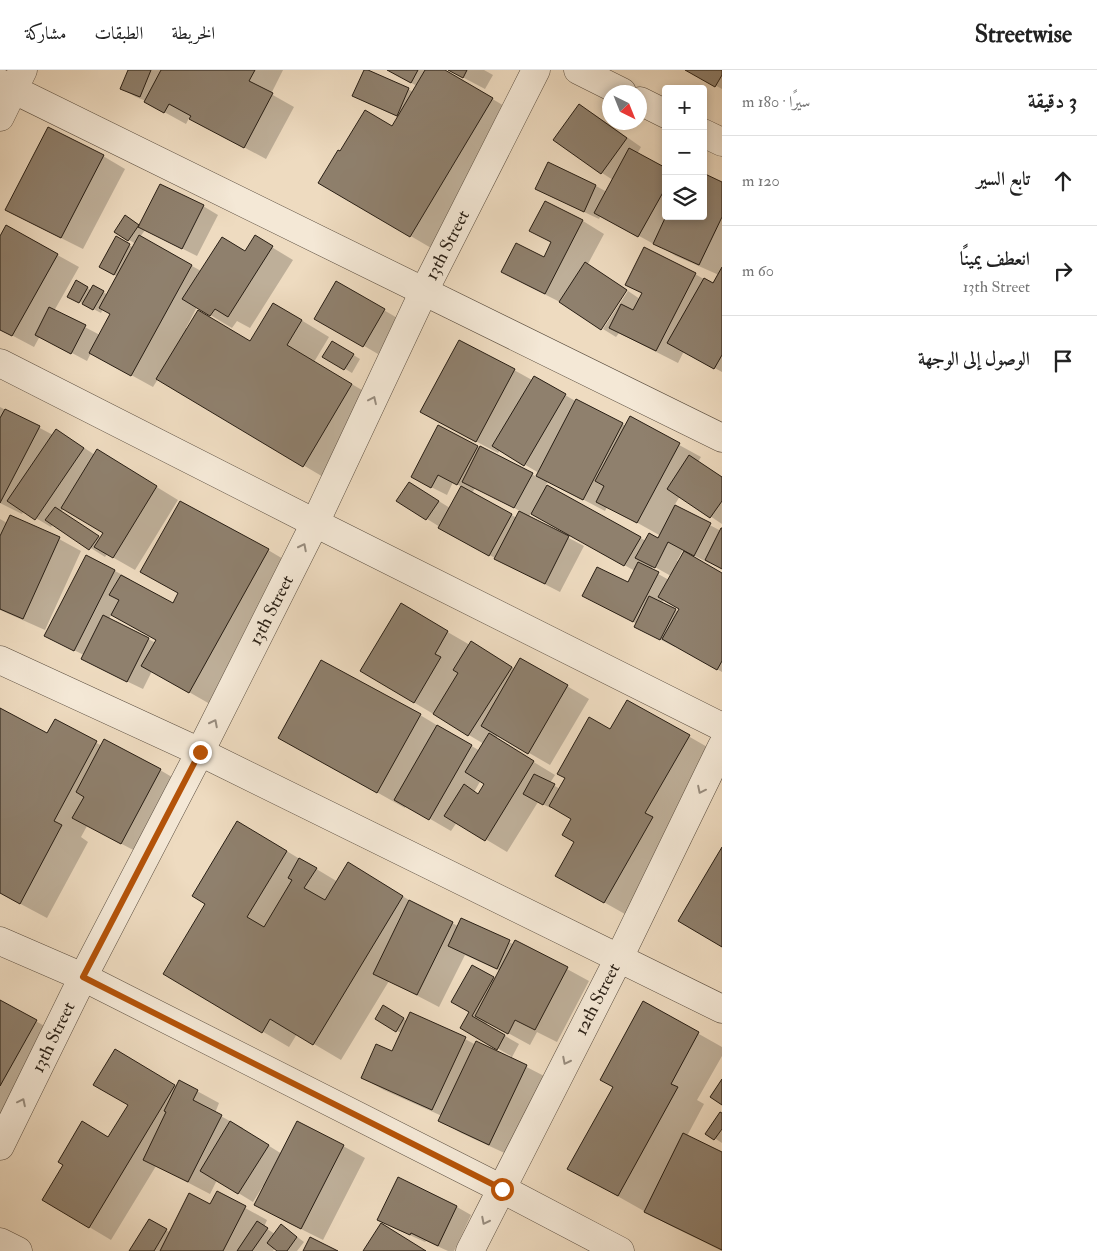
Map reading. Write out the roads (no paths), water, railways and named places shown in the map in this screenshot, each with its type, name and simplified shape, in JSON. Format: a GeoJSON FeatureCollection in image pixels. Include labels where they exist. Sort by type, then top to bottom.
{"type":"FeatureCollection","features":[{"type":"Feature","properties":{"kind":"street","name":"13th Street"},"geometry":{"type":"LineString","coordinates":[[0,1146],[83,977],[200,752],[315,523],[424,291],[536,70]]}},
{"type":"Feature","properties":{"kind":"street"},"geometry":{"type":"LineString","coordinates":[[578,70],[608,85]]}},
{"type":"Feature","properties":{"kind":"street"},"geometry":{"type":"LineString","coordinates":[[0,116],[12,81],[424,291],[722,438]]}},
{"type":"Feature","properties":{"kind":"street"},"geometry":{"type":"LineString","coordinates":[[647,104],[662,112]]}},
{"type":"Feature","properties":{"kind":"street"},"geometry":{"type":"LineString","coordinates":[[707,135],[722,142]]}},
{"type":"Feature","properties":{"kind":"street"},"geometry":{"type":"LineString","coordinates":[[0,363],[722,728]]}},
{"type":"Feature","properties":{"kind":"street"},"geometry":{"type":"LineString","coordinates":[[0,660],[200,752],[722,1009]]}},
{"type":"Feature","properties":{"kind":"street","name":"12th Street"},"geometry":{"type":"LineString","coordinates":[[470,1251],[618,958],[722,746]]}},
{"type":"Feature","properties":{"kind":"street"},"geometry":{"type":"LineString","coordinates":[[0,941],[83,977],[502,1189],[620,1251]]}},
{"type":"Feature","properties":{"kind":"street"},"geometry":{"type":"LineString","coordinates":[[0,1242],[18,1251]]}}]}
